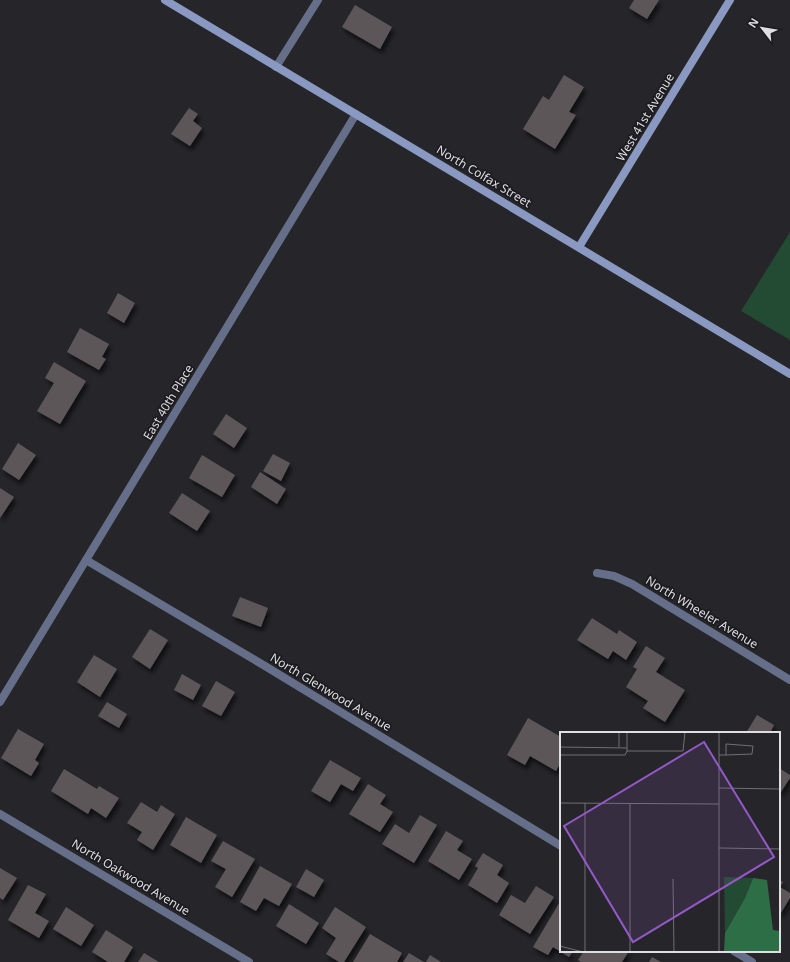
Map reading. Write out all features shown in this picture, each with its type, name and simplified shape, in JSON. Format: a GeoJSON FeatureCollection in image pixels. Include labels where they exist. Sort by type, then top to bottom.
{"type":"FeatureCollection","features":[{"type":"Feature","properties":{"kind":"street","name":"North Colfax Street"},"geometry":{"type":"LineString","coordinates":[[165,0],[276,68],[356,114],[790,374]]}},
{"type":"Feature","properties":{"kind":"street"},"geometry":{"type":"LineString","coordinates":[[276,68],[318,0]]}},
{"type":"Feature","properties":{"kind":"street","name":"West 41st Avenue"},"geometry":{"type":"LineString","coordinates":[[579,247],[730,0]]}},
{"type":"Feature","properties":{"kind":"street","name":"East 40th Place"},"geometry":{"type":"LineString","coordinates":[[0,702],[356,114]]}},
{"type":"Feature","properties":{"kind":"street","name":"North Glenwood Avenue"},"geometry":{"type":"LineString","coordinates":[[86,560],[265,666],[560,845]]}},
{"type":"Feature","properties":{"kind":"street","name":"North Wheeler Avenue"},"geometry":{"type":"LineString","coordinates":[[597,573],[614,576],[632,584],[790,680]]}},
{"type":"Feature","properties":{"kind":"street","name":"North Oakwood Avenue"},"geometry":{"type":"LineString","coordinates":[[0,814],[249,962]]}},
{"type":"Feature","properties":{"kind":"street"},"geometry":{"type":"LineString","coordinates":[[736,952],[752,962]]}},
{"type":"Feature","properties":{"kind":"green space"},"geometry":{"type":"Polygon","coordinates":[[[790,232],[790,340],[741,311],[790,232]]]}},
{"type":"Feature","properties":{"kind":"building"},"geometry":{"type":"Polygon","coordinates":[[[634,0],[659,0],[647,19],[629,8],[634,0]]]}},
{"type":"Feature","properties":{"kind":"building"},"geometry":{"type":"Polygon","coordinates":[[[355,5],[392,27],[380,49],[342,27],[355,5]]]}},
{"type":"Feature","properties":{"kind":"building"},"geometry":{"type":"Polygon","coordinates":[[[564,75],[584,87],[569,112],[576,115],[555,149],[523,129],[543,96],[549,100],[564,75]]]}},
{"type":"Feature","properties":{"kind":"building"},"geometry":{"type":"Polygon","coordinates":[[[189,108],[198,114],[193,121],[202,128],[190,146],[171,134],[189,108]]]}},
{"type":"Feature","properties":{"kind":"building"},"geometry":{"type":"Polygon","coordinates":[[[118,293],[135,303],[124,323],[107,313],[118,293]]]}},
{"type":"Feature","properties":{"kind":"building"},"geometry":{"type":"Polygon","coordinates":[[[80,328],[109,344],[102,357],[106,359],[99,370],[67,352],[80,328]]]}},
{"type":"Feature","properties":{"kind":"building"},"geometry":{"type":"Polygon","coordinates":[[[54,362],[86,381],[60,424],[37,411],[54,383],[45,378],[54,362]]]}},
{"type":"Feature","properties":{"kind":"building"},"geometry":{"type":"Polygon","coordinates":[[[226,414],[247,428],[234,448],[213,434],[226,414]]]}},
{"type":"Feature","properties":{"kind":"building"},"geometry":{"type":"Polygon","coordinates":[[[18,443],[36,455],[19,480],[2,469],[18,443]]]}},
{"type":"Feature","properties":{"kind":"building"},"geometry":{"type":"Polygon","coordinates":[[[273,454],[290,463],[281,481],[263,471],[273,454]]]}},
{"type":"Feature","properties":{"kind":"building"},"geometry":{"type":"Polygon","coordinates":[[[202,455],[235,475],[222,497],[189,478],[202,455]]]}},
{"type":"Feature","properties":{"kind":"building"},"geometry":{"type":"Polygon","coordinates":[[[260,472],[286,489],[277,504],[251,487],[260,472]]]}},
{"type":"Feature","properties":{"kind":"building"},"geometry":{"type":"Polygon","coordinates":[[[0,488],[14,497],[0,518],[0,488]]]}},
{"type":"Feature","properties":{"kind":"building"},"geometry":{"type":"Polygon","coordinates":[[[182,493],[210,511],[197,531],[169,513],[182,493]]]}},
{"type":"Feature","properties":{"kind":"building"},"geometry":{"type":"Polygon","coordinates":[[[240,597],[268,608],[261,627],[232,616],[240,597]]]}},
{"type":"Feature","properties":{"kind":"building"},"geometry":{"type":"Polygon","coordinates":[[[592,618],[617,634],[619,630],[637,642],[626,660],[613,651],[608,659],[577,640],[592,618]]]}},
{"type":"Feature","properties":{"kind":"building"},"geometry":{"type":"Polygon","coordinates":[[[150,629],[168,640],[150,669],[132,657],[150,629]]]}},
{"type":"Feature","properties":{"kind":"building"},"geometry":{"type":"Polygon","coordinates":[[[646,646],[665,658],[656,672],[685,690],[665,722],[643,708],[648,701],[626,687],[637,669],[633,667],[646,646]]]}},
{"type":"Feature","properties":{"kind":"building"},"geometry":{"type":"Polygon","coordinates":[[[94,655],[117,669],[100,697],[77,682],[94,655]]]}},
{"type":"Feature","properties":{"kind":"building"},"geometry":{"type":"Polygon","coordinates":[[[182,674],[201,685],[193,700],[174,690],[182,674]]]}},
{"type":"Feature","properties":{"kind":"building"},"geometry":{"type":"Polygon","coordinates":[[[216,681],[235,692],[221,716],[202,706],[216,681]]]}},
{"type":"Feature","properties":{"kind":"building"},"geometry":{"type":"Polygon","coordinates":[[[107,702],[127,714],[119,728],[98,716],[107,702]]]}},
{"type":"Feature","properties":{"kind":"building"},"geometry":{"type":"Polygon","coordinates":[[[757,715],[774,725],[770,732],[747,732],[757,715]]]}},
{"type":"Feature","properties":{"kind":"building"},"geometry":{"type":"Polygon","coordinates":[[[528,718],[560,736],[560,764],[556,771],[530,756],[525,765],[507,755],[528,718]]]}},
{"type":"Feature","properties":{"kind":"building"},"geometry":{"type":"Polygon","coordinates":[[[18,729],[44,744],[35,760],[39,763],[31,776],[1,758],[18,729]]]}},
{"type":"Feature","properties":{"kind":"building"},"geometry":{"type":"Polygon","coordinates":[[[330,760],[361,778],[353,791],[341,784],[330,802],[311,791],[330,760]]]}},
{"type":"Feature","properties":{"kind":"building"},"geometry":{"type":"Polygon","coordinates":[[[64,769],[97,789],[99,786],[119,798],[106,818],[91,808],[88,814],[51,791],[64,769]]]}},
{"type":"Feature","properties":{"kind":"building"},"geometry":{"type":"Polygon","coordinates":[[[780,769],[790,775],[790,778],[780,793],[780,769]]]}},
{"type":"Feature","properties":{"kind":"building"},"geometry":{"type":"Polygon","coordinates":[[[368,784],[386,795],[380,804],[393,812],[380,832],[349,814],[368,784]]]}},
{"type":"Feature","properties":{"kind":"building"},"geometry":{"type":"Polygon","coordinates":[[[141,802],[157,812],[161,805],[175,814],[153,850],[137,840],[142,832],[127,823],[141,802]]]}},
{"type":"Feature","properties":{"kind":"building"},"geometry":{"type":"Polygon","coordinates":[[[420,815],[437,825],[414,863],[382,844],[395,824],[409,833],[420,815]]]}},
{"type":"Feature","properties":{"kind":"building"},"geometry":{"type":"Polygon","coordinates":[[[186,817],[217,835],[201,863],[170,845],[186,817]]]}},
{"type":"Feature","properties":{"kind":"building"},"geometry":{"type":"Polygon","coordinates":[[[446,831],[463,841],[457,850],[472,859],[459,880],[428,861],[446,831]]]}},
{"type":"Feature","properties":{"kind":"building"},"geometry":{"type":"Polygon","coordinates":[[[223,841],[255,859],[232,897],[215,887],[226,869],[211,861],[223,841]]]}},
{"type":"Feature","properties":{"kind":"building"},"geometry":{"type":"Polygon","coordinates":[[[483,853],[503,865],[497,875],[509,883],[497,903],[468,885],[478,868],[475,866],[483,853]]]}},
{"type":"Feature","properties":{"kind":"building"},"geometry":{"type":"Polygon","coordinates":[[[260,866],[292,884],[279,906],[264,898],[256,911],[240,902],[260,866]]]}},
{"type":"Feature","properties":{"kind":"building"},"geometry":{"type":"Polygon","coordinates":[[[0,868],[17,878],[3,900],[0,898],[0,868]]]}},
{"type":"Feature","properties":{"kind":"building"},"geometry":{"type":"Polygon","coordinates":[[[306,869],[324,880],[314,897],[296,887],[306,869]]]}},
{"type":"Feature","properties":{"kind":"building"},"geometry":{"type":"Polygon","coordinates":[[[28,885],[46,894],[35,913],[49,921],[39,938],[8,920],[28,885]]]}},
{"type":"Feature","properties":{"kind":"building"},"geometry":{"type":"Polygon","coordinates":[[[536,886],[554,897],[530,934],[499,915],[511,895],[525,903],[536,886]]]}},
{"type":"Feature","properties":{"kind":"building"},"geometry":{"type":"Polygon","coordinates":[[[780,887],[790,893],[790,898],[780,914],[780,887]]]}},
{"type":"Feature","properties":{"kind":"building"},"geometry":{"type":"Polygon","coordinates":[[[560,902],[560,951],[553,947],[548,955],[533,947],[560,902]]]}},
{"type":"Feature","properties":{"kind":"building"},"geometry":{"type":"Polygon","coordinates":[[[289,904],[319,923],[306,944],[276,926],[289,904]]]}},
{"type":"Feature","properties":{"kind":"building"},"geometry":{"type":"Polygon","coordinates":[[[66,907],[94,925],[81,946],[53,929],[66,907]]]}},
{"type":"Feature","properties":{"kind":"building"},"geometry":{"type":"Polygon","coordinates":[[[335,907],[366,927],[344,962],[339,962],[326,954],[336,938],[322,928],[335,907]]]}},
{"type":"Feature","properties":{"kind":"building"},"geometry":{"type":"Polygon","coordinates":[[[106,930],[133,947],[124,962],[108,962],[92,952],[106,930]]]}},
{"type":"Feature","properties":{"kind":"building"},"geometry":{"type":"Polygon","coordinates":[[[370,934],[402,953],[397,962],[353,962],[370,934]]]}},
{"type":"Feature","properties":{"kind":"building"},"geometry":{"type":"Polygon","coordinates":[[[561,952],[572,952],[569,957],[561,952]]]}},
{"type":"Feature","properties":{"kind":"building"},"geometry":{"type":"Polygon","coordinates":[[[583,952],[628,952],[622,962],[581,962],[578,960],[583,952]]]}},
{"type":"Feature","properties":{"kind":"building"},"geometry":{"type":"Polygon","coordinates":[[[144,953],[159,962],[138,962],[144,953]]]}},
{"type":"Feature","properties":{"kind":"building"},"geometry":{"type":"Polygon","coordinates":[[[409,953],[424,962],[403,962],[409,953]]]}},
{"type":"Feature","properties":{"kind":"building"},"geometry":{"type":"Polygon","coordinates":[[[430,955],[441,962],[426,962],[430,955]]]}},
{"type":"Feature","properties":{"kind":"building"},"geometry":{"type":"Polygon","coordinates":[[[652,957],[661,962],[649,962],[652,957]]]}}]}
